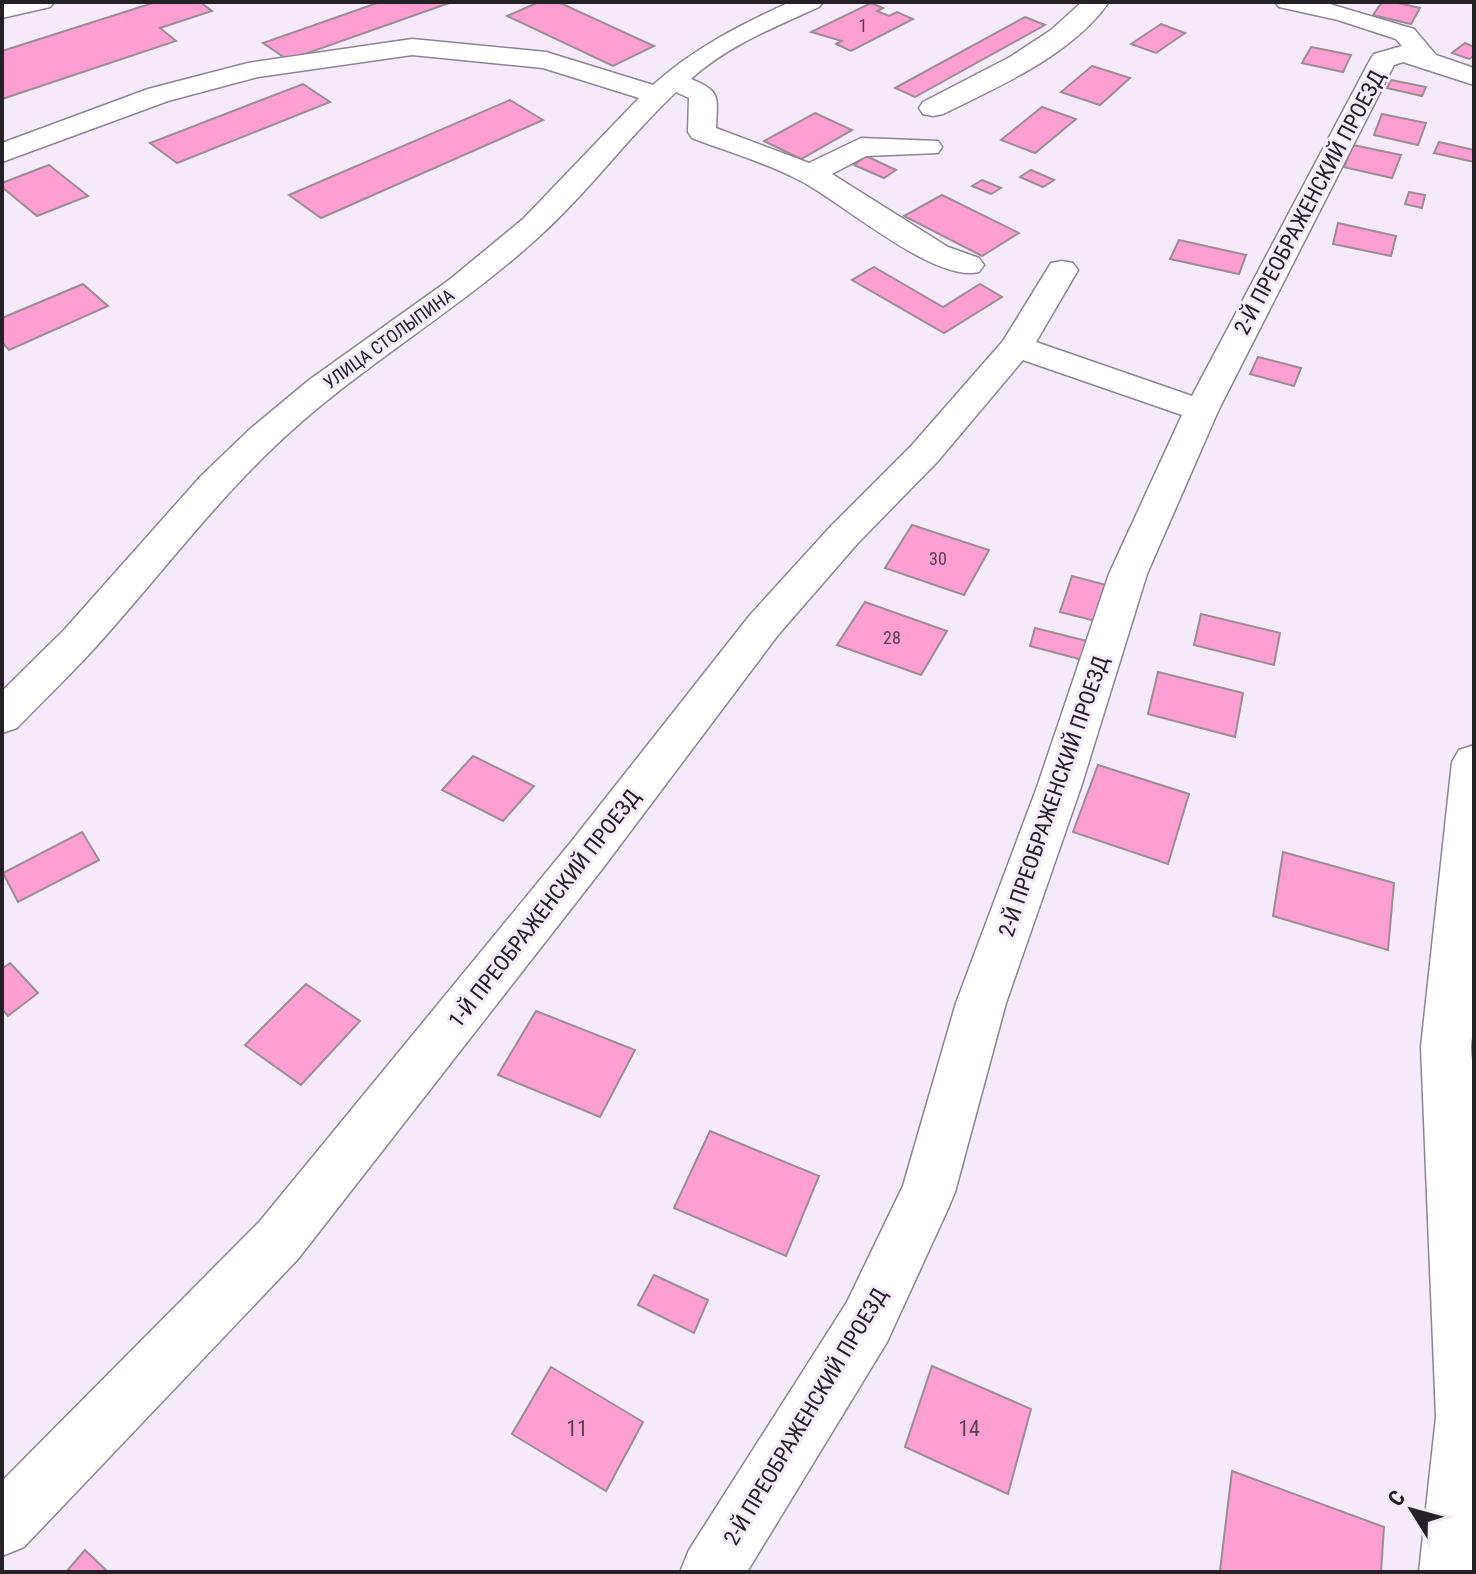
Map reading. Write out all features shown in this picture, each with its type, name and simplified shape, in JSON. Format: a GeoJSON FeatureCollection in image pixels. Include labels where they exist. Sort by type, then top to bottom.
{"type":"FeatureCollection","features":[{"type":"Feature","properties":{"kind":"street"},"geometry":{"type":"LineString","coordinates":[[2,10],[41,2]]}},
{"type":"Feature","properties":{"kind":"street","name":"УЛИЦА СТОЛЫПИНА"},"geometry":{"type":"LineString","coordinates":[[2,717],[78,640],[214,485],[263,437],[321,388],[460,287],[534,225],[694,62],[749,30],[810,2]]}},
{"type":"Feature","properties":{"kind":"street"},"geometry":{"type":"LineString","coordinates":[[933,108],[994,79],[1080,19],[1096,2]]}},
{"type":"Feature","properties":{"kind":"street"},"geometry":{"type":"LineString","coordinates":[[1288,2],[1344,14],[1405,34],[1427,61],[1474,77]]}},
{"type":"Feature","properties":{"kind":"street"},"geometry":{"type":"LineString","coordinates":[[3,152],[158,95],[257,69],[412,47],[546,60],[703,94],[702,132],[811,174],[937,254],[968,265]]}},
{"type":"Feature","properties":{"kind":"street","name":"2-Й ПРЕОБРАЖЕНСКИЙ ПРОЕЗД"},"geometry":{"type":"LineString","coordinates":[[711,1572],[867,1322],[928,1192],[981,1003],[1059,787],[1128,574],[1202,409],[1383,60],[1403,54],[1427,61]]}},
{"type":"Feature","properties":{"kind":"street"},"geometry":{"type":"LineString","coordinates":[[811,174],[861,147],[928,147]]}},
{"type":"Feature","properties":{"kind":"street","name":"1-Й ПРЕОБРАЖЕНСКИЙ ПРОЕЗД"},"geometry":{"type":"LineString","coordinates":[[2,1525],[279,1240],[587,855],[764,625],[844,535],[925,453],[1017,346],[1062,270]]}},
{"type":"Feature","properties":{"kind":"street"},"geometry":{"type":"LineString","coordinates":[[1017,346],[1169,401],[1202,409]]}},
{"type":"Feature","properties":{"kind":"street"},"geometry":{"type":"LineString","coordinates":[[1450,1572],[1466,1417],[1446,1047],[1474,762]]}},
{"type":"Feature","properties":{"kind":"building"},"geometry":{"type":"Polygon","coordinates":[[[156,2],[200,2],[212,11],[160,28],[176,41],[2,99],[2,51],[156,2]]]}},
{"type":"Feature","properties":{"kind":"building"},"geometry":{"type":"Polygon","coordinates":[[[380,2],[452,2],[288,60],[263,43],[380,2]]]}},
{"type":"Feature","properties":{"kind":"building"},"geometry":{"type":"Polygon","coordinates":[[[539,2],[558,2],[654,46],[613,66],[507,16],[539,2]]]}},
{"type":"Feature","properties":{"kind":"building"},"geometry":{"type":"Polygon","coordinates":[[[1382,2],[1420,8],[1411,24],[1373,15],[1382,2]]]}},
{"type":"Feature","properties":{"kind":"building"},"geometry":{"type":"Polygon","coordinates":[[[871,3],[883,8],[877,11],[889,16],[897,12],[913,19],[851,51],[836,44],[842,41],[811,32],[871,3]]]}},
{"type":"Feature","properties":{"kind":"building"},"geometry":{"type":"Polygon","coordinates":[[[1025,17],[1045,25],[915,97],[895,88],[1025,17]]]}},
{"type":"Feature","properties":{"kind":"building"},"geometry":{"type":"Polygon","coordinates":[[[1161,24],[1185,33],[1156,53],[1131,44],[1161,24]]]}},
{"type":"Feature","properties":{"kind":"building"},"geometry":{"type":"Polygon","coordinates":[[[1465,43],[1474,47],[1474,56],[1469,59],[1452,53],[1465,43]]]}},
{"type":"Feature","properties":{"kind":"building"},"geometry":{"type":"Polygon","coordinates":[[[1311,47],[1351,55],[1343,72],[1302,63],[1311,47]]]}},
{"type":"Feature","properties":{"kind":"building"},"geometry":{"type":"Polygon","coordinates":[[[1092,66],[1130,78],[1100,105],[1061,92],[1092,66]]]}},
{"type":"Feature","properties":{"kind":"building"},"geometry":{"type":"Polygon","coordinates":[[[1391,80],[1426,87],[1422,96],[1387,88],[1391,80]]]}},
{"type":"Feature","properties":{"kind":"building"},"geometry":{"type":"Polygon","coordinates":[[[303,84],[330,102],[177,163],[150,143],[303,84]]]}},
{"type":"Feature","properties":{"kind":"building"},"geometry":{"type":"Polygon","coordinates":[[[510,100],[543,120],[321,218],[289,195],[510,100]]]}},
{"type":"Feature","properties":{"kind":"building"},"geometry":{"type":"Polygon","coordinates":[[[1042,107],[1076,119],[1035,153],[1001,140],[1042,107]]]}},
{"type":"Feature","properties":{"kind":"building"},"geometry":{"type":"Polygon","coordinates":[[[815,113],[852,130],[801,159],[764,141],[815,113]]]}},
{"type":"Feature","properties":{"kind":"building"},"geometry":{"type":"Polygon","coordinates":[[[1382,114],[1426,123],[1418,145],[1374,135],[1382,114]]]}},
{"type":"Feature","properties":{"kind":"building"},"geometry":{"type":"Polygon","coordinates":[[[1439,142],[1474,150],[1474,162],[1434,153],[1439,142]]]}},
{"type":"Feature","properties":{"kind":"building"},"geometry":{"type":"Polygon","coordinates":[[[1353,145],[1401,155],[1392,178],[1344,167],[1353,145]]]}},
{"type":"Feature","properties":{"kind":"building"},"geometry":{"type":"Polygon","coordinates":[[[866,156],[896,170],[884,178],[854,165],[866,156]]]}},
{"type":"Feature","properties":{"kind":"building"},"geometry":{"type":"Polygon","coordinates":[[[49,165],[88,196],[37,216],[2,187],[2,183],[49,165]]]}},
{"type":"Feature","properties":{"kind":"building"},"geometry":{"type":"Polygon","coordinates":[[[1031,170],[1054,180],[1043,187],[1020,177],[1031,170]]]}},
{"type":"Feature","properties":{"kind":"building"},"geometry":{"type":"Polygon","coordinates":[[[982,180],[1001,188],[991,194],[972,186],[982,180]]]}},
{"type":"Feature","properties":{"kind":"building"},"geometry":{"type":"Polygon","coordinates":[[[1409,192],[1425,195],[1422,208],[1405,204],[1409,192]]]}},
{"type":"Feature","properties":{"kind":"building"},"geometry":{"type":"Polygon","coordinates":[[[942,195],[1019,233],[982,256],[904,216],[942,195]]]}},
{"type":"Feature","properties":{"kind":"building"},"geometry":{"type":"Polygon","coordinates":[[[1338,223],[1396,236],[1391,256],[1333,244],[1338,223]]]}},
{"type":"Feature","properties":{"kind":"building"},"geometry":{"type":"Polygon","coordinates":[[[1179,240],[1246,255],[1239,274],[1170,259],[1179,240]]]}},
{"type":"Feature","properties":{"kind":"building"},"geometry":{"type":"Polygon","coordinates":[[[874,267],[943,307],[980,284],[1002,297],[944,333],[852,280],[874,267]]]}},
{"type":"Feature","properties":{"kind":"building"},"geometry":{"type":"Polygon","coordinates":[[[83,284],[108,306],[9,350],[2,342],[2,318],[83,284]]]}},
{"type":"Feature","properties":{"kind":"building"},"geometry":{"type":"Polygon","coordinates":[[[1258,357],[1301,368],[1294,386],[1250,374],[1258,357]]]}},
{"type":"Feature","properties":{"kind":"building"},"geometry":{"type":"Polygon","coordinates":[[[912,525],[989,550],[964,595],[885,568],[912,525]]]}},
{"type":"Feature","properties":{"kind":"building"},"geometry":{"type":"Polygon","coordinates":[[[1072,576],[1106,585],[1096,621],[1060,612],[1072,576]]]}},
{"type":"Feature","properties":{"kind":"building"},"geometry":{"type":"Polygon","coordinates":[[[865,602],[947,631],[921,675],[837,645],[865,602]]]}},
{"type":"Feature","properties":{"kind":"building"},"geometry":{"type":"Polygon","coordinates":[[[1201,614],[1280,633],[1274,665],[1194,645],[1201,614]]]}},
{"type":"Feature","properties":{"kind":"building"},"geometry":{"type":"Polygon","coordinates":[[[1035,628],[1087,641],[1083,660],[1030,646],[1035,628]]]}},
{"type":"Feature","properties":{"kind":"building"},"geometry":{"type":"Polygon","coordinates":[[[1158,672],[1243,693],[1235,737],[1148,714],[1158,672]]]}},
{"type":"Feature","properties":{"kind":"building"},"geometry":{"type":"Polygon","coordinates":[[[473,756],[534,786],[503,821],[442,790],[473,756]]]}},
{"type":"Feature","properties":{"kind":"building"},"geometry":{"type":"Polygon","coordinates":[[[1098,765],[1189,794],[1168,864],[1073,832],[1098,765]]]}},
{"type":"Feature","properties":{"kind":"building"},"geometry":{"type":"Polygon","coordinates":[[[82,832],[99,860],[18,902],[3,873],[82,832]]]}},
{"type":"Feature","properties":{"kind":"building"},"geometry":{"type":"Polygon","coordinates":[[[1283,852],[1394,883],[1388,950],[1273,916],[1283,852]]]}},
{"type":"Feature","properties":{"kind":"building"},"geometry":{"type":"Polygon","coordinates":[[[10,963],[38,993],[8,1016],[2,1009],[2,969],[10,963]]]}},
{"type":"Feature","properties":{"kind":"building"},"geometry":{"type":"Polygon","coordinates":[[[306,984],[360,1021],[301,1085],[245,1045],[306,984]]]}},
{"type":"Feature","properties":{"kind":"building"},"geometry":{"type":"Polygon","coordinates":[[[536,1011],[635,1050],[600,1117],[498,1075],[536,1011]]]}},
{"type":"Feature","properties":{"kind":"building"},"geometry":{"type":"Polygon","coordinates":[[[710,1131],[819,1176],[786,1256],[674,1208],[710,1131]]]}},
{"type":"Feature","properties":{"kind":"building"},"geometry":{"type":"Polygon","coordinates":[[[654,1275],[708,1300],[694,1333],[638,1305],[654,1275]]]}},
{"type":"Feature","properties":{"kind":"building"},"geometry":{"type":"Polygon","coordinates":[[[932,1366],[1031,1409],[1008,1494],[905,1447],[932,1366]]]}},
{"type":"Feature","properties":{"kind":"building"},"geometry":{"type":"Polygon","coordinates":[[[551,1367],[643,1422],[606,1491],[512,1434],[551,1367]]]}},
{"type":"Feature","properties":{"kind":"building"},"geometry":{"type":"Polygon","coordinates":[[[1232,1471],[1384,1527],[1381,1572],[1220,1571],[1232,1471]]]}},
{"type":"Feature","properties":{"kind":"building"},"geometry":{"type":"Polygon","coordinates":[[[85,1550],[108,1572],[66,1572],[85,1550]]]}}]}
